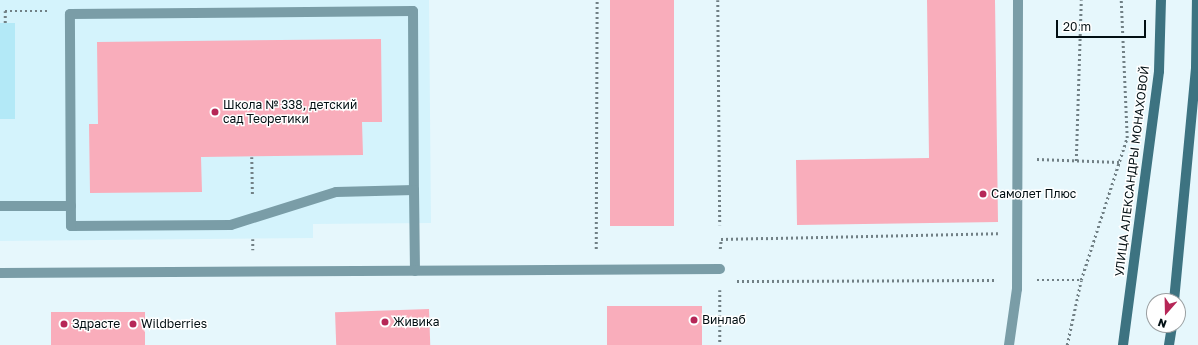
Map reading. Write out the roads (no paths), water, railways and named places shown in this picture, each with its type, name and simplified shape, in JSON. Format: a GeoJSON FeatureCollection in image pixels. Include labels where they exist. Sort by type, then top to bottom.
{"type":"FeatureCollection","features":[{"type":"Feature","properties":{"kind":"main road","name":"УЛИЦА АЛЕКСАНДРЫ МОНАХОВОЙ"},"geometry":{"type":"LineString","coordinates":[[1123,345],[1159,71],[1161,0]]}},
{"type":"Feature","properties":{"kind":"main road"},"geometry":{"type":"LineString","coordinates":[[1175,293],[1196,68],[1197,0]]}},
{"type":"Feature","properties":{"kind":"main road"},"geometry":{"type":"LineString","coordinates":[[1169,345],[1171,333]]}},
{"type":"Feature","properties":{"kind":"street"},"geometry":{"type":"LineString","coordinates":[[1009,345],[1017,289],[1018,0]]}},
{"type":"Feature","properties":{"kind":"street"},"geometry":{"type":"LineString","coordinates":[[414,190],[336,192],[231,225],[71,226],[70,14],[413,11],[415,271]]}},
{"type":"Feature","properties":{"kind":"street"},"geometry":{"type":"LineString","coordinates":[[0,206],[71,206]]}},
{"type":"Feature","properties":{"kind":"street"},"geometry":{"type":"LineString","coordinates":[[0,273],[720,269]]}},
{"type":"Feature","properties":{"kind":"place","name":"Школа № 338, детский сад Теоретики"},"geometry":{"type":"Point","coordinates":[215,112]}},
{"type":"Feature","properties":{"kind":"place","name":"Самолет Плюс"},"geometry":{"type":"Point","coordinates":[983,194]}},
{"type":"Feature","properties":{"kind":"place","name":"Винлаб"},"geometry":{"type":"Point","coordinates":[694,320]}},
{"type":"Feature","properties":{"kind":"place","name":"Живика"},"geometry":{"type":"Point","coordinates":[385,322]}},
{"type":"Feature","properties":{"kind":"place","name":"Здрасте"},"geometry":{"type":"Point","coordinates":[64,324]}},
{"type":"Feature","properties":{"kind":"place","name":"Wildberries"},"geometry":{"type":"Point","coordinates":[133,324]}}]}
